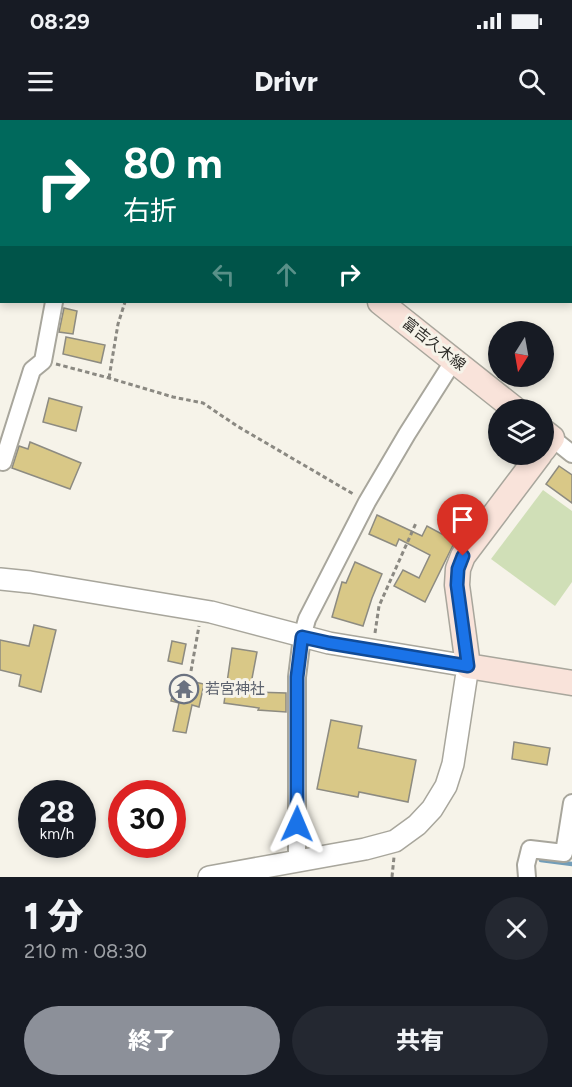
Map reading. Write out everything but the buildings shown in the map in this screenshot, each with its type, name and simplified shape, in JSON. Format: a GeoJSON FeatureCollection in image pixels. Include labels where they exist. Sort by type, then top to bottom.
{"type":"FeatureCollection","features":[{"type":"Feature","properties":{"kind":"main road","name":"富吉久木線"},"geometry":{"type":"LineString","coordinates":[[381,303],[502,399]]}},
{"type":"Feature","properties":{"kind":"main road"},"geometry":{"type":"LineString","coordinates":[[528,465],[463,556],[458,569],[457,585],[468,666],[572,683]]}},
{"type":"Feature","properties":{"kind":"street"},"geometry":{"type":"LineString","coordinates":[[1,465],[32,370],[43,361],[54,303]]}},
{"type":"Feature","properties":{"kind":"street"},"geometry":{"type":"LineString","coordinates":[[297,861],[297,677],[302,637],[307,619],[367,502],[454,360]]}},
{"type":"Feature","properties":{"kind":"street"},"geometry":{"type":"LineString","coordinates":[[554,447],[572,454]]}},
{"type":"Feature","properties":{"kind":"street"},"geometry":{"type":"LineString","coordinates":[[0,579],[202,611],[329,643],[468,666],[453,764],[446,786],[432,809],[417,825],[395,841],[365,849],[209,877]]}},
{"type":"Feature","properties":{"kind":"street"},"geometry":{"type":"LineString","coordinates":[[526,877],[530,849],[564,853],[572,803]]}},
{"type":"Feature","properties":{"kind":"path"},"geometry":{"type":"LineString","coordinates":[[109,378],[118,324],[125,303]]}},
{"type":"Feature","properties":{"kind":"path"},"geometry":{"type":"LineString","coordinates":[[43,361],[173,398],[203,403],[237,426],[367,502]]}},
{"type":"Feature","properties":{"kind":"path"},"geometry":{"type":"LineString","coordinates":[[373,651],[379,606],[416,523]]}},
{"type":"Feature","properties":{"kind":"path"},"geometry":{"type":"LineString","coordinates":[[191,671],[202,611]]}},
{"type":"Feature","properties":{"kind":"green space"},"geometry":{"type":"Polygon","coordinates":[[[543,490],[572,511],[572,582],[555,606],[491,559],[543,490]]]}},
{"type":"Feature","properties":{"kind":"waterway"},"geometry":{"type":"LineString","coordinates":[[541,860],[572,864]]}},
{"type":"Feature","properties":{"kind":"place","name":"若宮神社"},"geometry":{"type":"Point","coordinates":[184,689]}},
{"type":"Feature","properties":{"kind":"route"},"geometry":{"type":"LineString","coordinates":[[297,824],[297,677],[302,637],[468,666],[457,585],[458,569],[463,556]]}}]}
